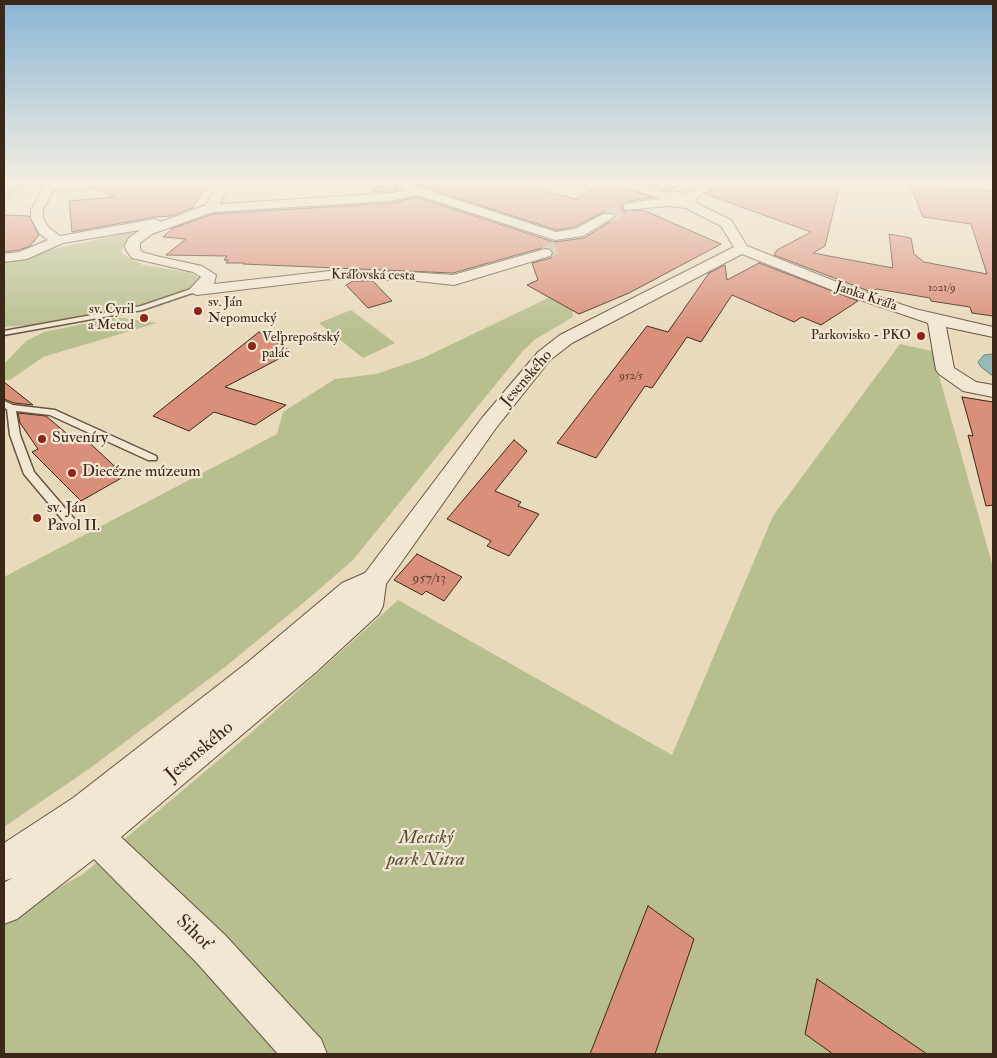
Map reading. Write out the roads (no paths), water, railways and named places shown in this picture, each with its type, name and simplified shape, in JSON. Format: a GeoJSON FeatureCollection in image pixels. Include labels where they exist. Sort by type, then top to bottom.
{"type":"FeatureCollection","features":[{"type":"Feature","properties":{"kind":"street"},"geometry":{"type":"LineString","coordinates":[[48,233],[53,238],[60,240]]}},
{"type":"Feature","properties":{"kind":"street"},"geometry":{"type":"LineString","coordinates":[[4,258],[22,256],[60,240],[98,233]]}},
{"type":"Feature","properties":{"kind":"street"},"geometry":{"type":"LineString","coordinates":[[144,233],[132,245],[133,250],[153,260],[197,269],[209,275],[207,282],[197,290]]}},
{"type":"Feature","properties":{"kind":"street"},"geometry":{"type":"LineString","coordinates":[[543,233],[561,241],[577,233]]}},
{"type":"Feature","properties":{"kind":"street"},"geometry":{"type":"LineString","coordinates":[[732,233],[742,249]]}},
{"type":"Feature","properties":{"kind":"street","name":"Janka Kráľa"},"geometry":{"type":"LineString","coordinates":[[742,249],[842,289],[936,320],[993,332]]}},
{"type":"Feature","properties":{"kind":"street","name":"Jesenského"},"geometry":{"type":"LineString","coordinates":[[4,906],[91,823],[305,664],[370,606],[374,581],[489,423],[544,356],[566,339],[742,249]]}},
{"type":"Feature","properties":{"kind":"street","name":"Kráľovská cesta"},"geometry":{"type":"LineString","coordinates":[[197,290],[330,275],[408,276],[454,280],[545,253]]}},
{"type":"Feature","properties":{"kind":"street"},"geometry":{"type":"LineString","coordinates":[[936,320],[945,370],[970,387],[993,391]]}},
{"type":"Feature","properties":{"kind":"street","name":"Jesenského"},"geometry":{"type":"LineString","coordinates":[[4,863],[91,823]]}},
{"type":"Feature","properties":{"kind":"street","name":"Sihoť"},"geometry":{"type":"LineString","coordinates":[[91,823],[121,863],[211,949],[306,1054]]}},
{"type":"Feature","properties":{"kind":"lane"},"geometry":{"type":"LineString","coordinates":[[4,341],[7,332],[142,308],[197,290]]}},
{"type":"Feature","properties":{"kind":"lane"},"geometry":{"type":"LineString","coordinates":[[70,521],[28,474],[8,406],[52,412],[152,458]]}},
{"type":"Feature","properties":{"kind":"water"},"geometry":{"type":"Polygon","coordinates":[[[993,354],[993,376],[981,367],[978,362],[984,355],[993,354]]]}},
{"type":"Feature","properties":{"kind":"tunnel"},"geometry":{"type":"LineString","coordinates":[[545,253],[559,246]]}},
{"type":"Feature","properties":{"kind":"place","name":"sv. Ján Nepomucký"},"geometry":{"type":"Point","coordinates":[198,311]}},
{"type":"Feature","properties":{"kind":"place","name":"sv. Cyril a Metod"},"geometry":{"type":"Point","coordinates":[144,318]}},
{"type":"Feature","properties":{"kind":"place","name":"Parkovisko - PKO"},"geometry":{"type":"Point","coordinates":[921,336]}},
{"type":"Feature","properties":{"kind":"place","name":"Veľprepoštský palác"},"geometry":{"type":"Point","coordinates":[252,346]}},
{"type":"Feature","properties":{"kind":"place","name":"Suveníry"},"geometry":{"type":"Point","coordinates":[42,439]}},
{"type":"Feature","properties":{"kind":"place","name":"Diecézne múzeum"},"geometry":{"type":"Point","coordinates":[72,473]}},
{"type":"Feature","properties":{"kind":"place","name":"sv. Ján Pavol II."},"geometry":{"type":"Point","coordinates":[37,518]}},
{"type":"Feature","properties":{"kind":"park label","name":"Mestský park Nitra"},"geometry":{"type":"Point","coordinates":[426,850]}}]}
